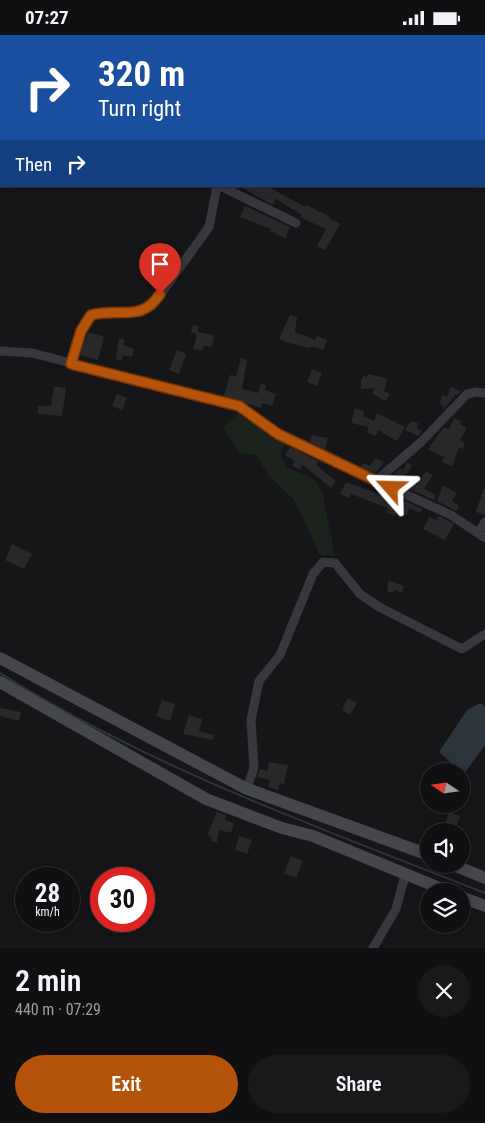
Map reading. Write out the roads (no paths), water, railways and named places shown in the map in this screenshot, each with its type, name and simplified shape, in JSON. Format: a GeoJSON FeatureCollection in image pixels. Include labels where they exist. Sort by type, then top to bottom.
{"type":"FeatureCollection","features":[{"type":"Feature","properties":{"kind":"main road"},"geometry":{"type":"LineString","coordinates":[[0,658],[247,788],[420,852]]}},
{"type":"Feature","properties":{"kind":"main road"},"geometry":{"type":"LineString","coordinates":[[0,682],[206,799],[282,828],[291,828],[313,836],[426,883]]}},
{"type":"Feature","properties":{"kind":"main road"},"geometry":{"type":"LineString","coordinates":[[470,872],[485,878]]}},
{"type":"Feature","properties":{"kind":"main road"},"geometry":{"type":"LineString","coordinates":[[470,900],[485,906]]}},
{"type":"Feature","properties":{"kind":"street"},"geometry":{"type":"LineString","coordinates":[[71,364],[81,331],[91,315],[141,312],[152,306],[209,227],[218,187]]}},
{"type":"Feature","properties":{"kind":"street"},"geometry":{"type":"LineString","coordinates":[[220,187],[296,223]]}},
{"type":"Feature","properties":{"kind":"street"},"geometry":{"type":"LineString","coordinates":[[0,351],[32,353],[239,406],[278,434],[451,515],[482,536],[485,522]]}},
{"type":"Feature","properties":{"kind":"street"},"geometry":{"type":"LineString","coordinates":[[376,481],[421,442],[467,395],[476,391],[485,393]]}},
{"type":"Feature","properties":{"kind":"street"},"geometry":{"type":"LineString","coordinates":[[247,788],[254,768],[251,720],[259,681],[280,655],[314,573],[323,562],[335,563],[360,594],[379,607],[462,649],[485,634]]}},
{"type":"Feature","properties":{"kind":"street"},"geometry":{"type":"LineString","coordinates":[[373,948],[396,909],[405,875]]}},
{"type":"Feature","properties":{"kind":"waterway"},"geometry":{"type":"LineString","coordinates":[[0,673],[57,707],[176,767],[299,820],[485,893]]}}]}
